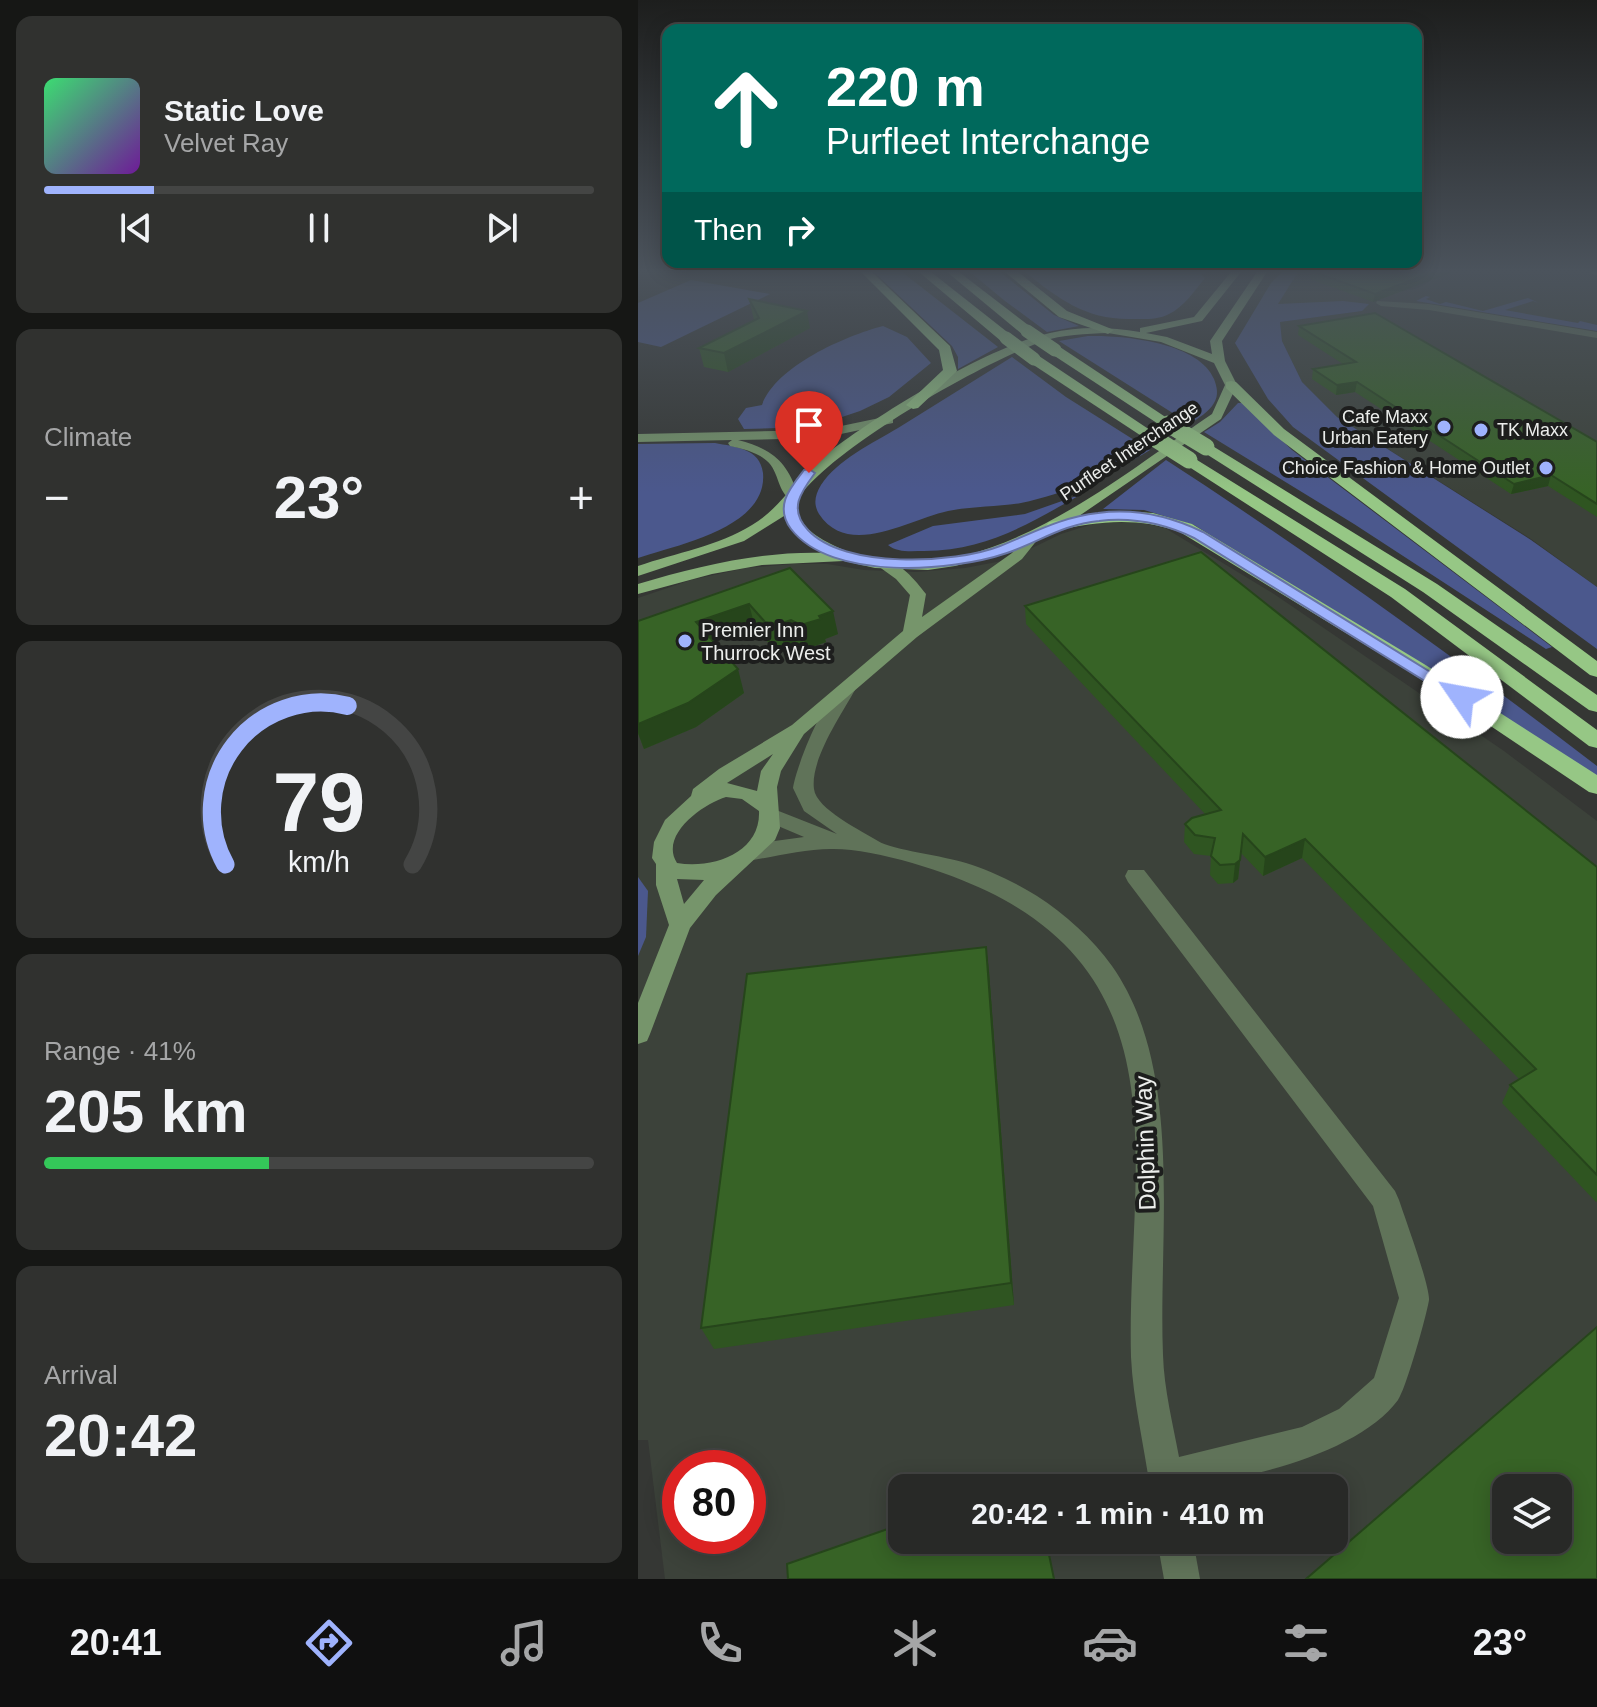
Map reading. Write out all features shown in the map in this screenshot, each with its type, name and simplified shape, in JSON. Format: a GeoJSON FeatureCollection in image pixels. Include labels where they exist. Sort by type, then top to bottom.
{"type":"FeatureCollection","features":[{"type":"Feature","properties":{"kind":"highway"},"geometry":{"type":"LineString","coordinates":[[913,405],[950,371],[950,361],[942,346]]}},
{"type":"Feature","properties":{"kind":"highway"},"geometry":{"type":"LineString","coordinates":[[1016,346],[1151,436],[1398,593],[1597,741]]}},
{"type":"Feature","properties":{"kind":"highway"},"geometry":{"type":"LineString","coordinates":[[1049,346],[1430,588],[1597,705]]}},
{"type":"Feature","properties":{"kind":"highway"},"geometry":{"type":"LineString","coordinates":[[1231,385],[1279,432],[1597,671]]}},
{"type":"Feature","properties":{"kind":"highway"},"geometry":{"type":"LineString","coordinates":[[1055,526],[1114,515],[1158,519],[1186,528],[1417,668],[1597,786]]}},
{"type":"Feature","properties":{"kind":"main road"},"geometry":{"type":"LineString","coordinates":[[638,571],[743,536],[775,516],[821,462],[913,405],[1023,346]]}},
{"type":"Feature","properties":{"kind":"main road"},"geometry":{"type":"LineString","coordinates":[[1183,346],[1219,361]]}},
{"type":"Feature","properties":{"kind":"main road"},"geometry":{"type":"LineString","coordinates":[[1217,346],[1219,361],[1231,385]]}},
{"type":"Feature","properties":{"kind":"main road","name":"Purfleet Interchange"},"geometry":{"type":"LineString","coordinates":[[790,499],[796,526],[807,538],[851,558],[922,564],[961,559],[1031,539],[1055,526],[1217,416],[1231,385]]}},
{"type":"Feature","properties":{"kind":"main road"},"geometry":{"type":"LineString","coordinates":[[638,589],[719,565],[751,559],[790,556],[851,558]]}},
{"type":"Feature","properties":{"kind":"street"},"geometry":{"type":"LineString","coordinates":[[638,438],[828,434],[889,420]]}},
{"type":"Feature","properties":{"kind":"street"},"geometry":{"type":"LineString","coordinates":[[717,438],[757,448],[777,460],[785,471],[790,499]]}},
{"type":"Feature","properties":{"kind":"street"},"geometry":{"type":"LineString","coordinates":[[745,857],[699,873],[665,867],[653,858],[649,848],[653,826],[674,806],[700,794],[726,774],[799,729],[911,633],[1017,556],[1031,539]]}},
{"type":"Feature","properties":{"kind":"street"},"geometry":{"type":"LineString","coordinates":[[883,563],[902,576],[918,594],[911,633]]}},
{"type":"Feature","properties":{"kind":"street"},"geometry":{"type":"LineString","coordinates":[[846,690],[809,760],[803,776],[803,790],[811,805],[830,821],[876,848]]}},
{"type":"Feature","properties":{"kind":"street"},"geometry":{"type":"LineString","coordinates":[[638,1034],[680,925],[708,889],[745,857],[770,828],[767,787],[771,771],[799,729]]}},
{"type":"Feature","properties":{"kind":"street"},"geometry":{"type":"LineString","coordinates":[[700,794],[733,791],[760,800],[769,812]]}},
{"type":"Feature","properties":{"kind":"street","name":"Dolphin Way"},"geometry":{"type":"LineString","coordinates":[[769,812],[832,841],[876,848],[961,869],[1028,901],[1069,933],[1103,972],[1126,1013],[1143,1068],[1148,1148],[1147,1359],[1165,1474]]}},
{"type":"Feature","properties":{"kind":"street","name":"Dolphin Way"},"geometry":{"type":"LineString","coordinates":[[745,857],[832,841]]}},
{"type":"Feature","properties":{"kind":"street"},"geometry":{"type":"LineString","coordinates":[[665,867],[667,885],[680,925]]}},
{"type":"Feature","properties":{"kind":"street"},"geometry":{"type":"LineString","coordinates":[[1136,876],[1385,1200],[1414,1298],[1387,1388],[1351,1421],[1305,1443],[1195,1474]]}},
{"type":"Feature","properties":{"kind":"street"},"geometry":{"type":"LineString","coordinates":[[1178,1554],[1182,1579]]}},
{"type":"Feature","properties":{"kind":"shaded area"},"geometry":{"type":"Polygon","coordinates":[[[831,346],[915,346],[931,363],[889,397],[860,411],[812,427],[744,429],[738,419],[746,408],[762,405],[781,378],[831,346]]]}},
{"type":"Feature","properties":{"kind":"shaded area"},"geometry":{"type":"Polygon","coordinates":[[[952,346],[998,347],[958,369],[958,357],[952,346]]]}},
{"type":"Feature","properties":{"kind":"shaded area"},"geometry":{"type":"Polygon","coordinates":[[[1066,346],[1167,346],[1193,357],[1206,366],[1217,391],[1212,406],[1190,424],[1066,346]]]}},
{"type":"Feature","properties":{"kind":"shaded area"},"geometry":{"type":"Polygon","coordinates":[[[1237,346],[1284,346],[1302,382],[1337,417],[1531,540],[1597,587],[1597,649],[1293,427],[1268,399],[1237,346]]]}},
{"type":"Feature","properties":{"kind":"shaded area"},"geometry":{"type":"Polygon","coordinates":[[[1284,346],[1597,346],[1597,587],[1531,539],[1337,417],[1302,382],[1284,346]]]}},
{"type":"Feature","properties":{"kind":"shaded area"},"geometry":{"type":"Polygon","coordinates":[[[1012,357],[1066,397],[1150,450],[1071,489],[1021,503],[948,511],[880,532],[846,534],[832,527],[819,514],[815,503],[817,492],[836,468],[1012,357]]]}},
{"type":"Feature","properties":{"kind":"shaded area"},"geometry":{"type":"Polygon","coordinates":[[[1238,403],[1242,403],[1292,450],[1552,647],[1546,649],[1354,524],[1204,432],[1220,422],[1238,403]]]}},
{"type":"Feature","properties":{"kind":"shaded area"},"geometry":{"type":"Polygon","coordinates":[[[715,443],[745,450],[761,465],[761,492],[751,508],[717,531],[638,558],[638,444],[715,443]]]}},
{"type":"Feature","properties":{"kind":"shaded area"},"geometry":{"type":"Polygon","coordinates":[[[1166,460],[1330,571],[1491,687],[1597,766],[1597,779],[1374,635],[1194,525],[1144,510],[1103,509],[1166,460]]]}},
{"type":"Feature","properties":{"kind":"shaded area"},"geometry":{"type":"Polygon","coordinates":[[[1082,494],[1007,533],[968,546],[910,551],[888,545],[933,526],[1025,514],[1082,494]]]}},
{"type":"Feature","properties":{"kind":"shaded area"},"geometry":{"type":"Polygon","coordinates":[[[1137,522],[1165,528],[1274,594],[1504,751],[1597,821],[1597,1579],[665,1579],[648,1440],[638,1440],[638,598],[691,580],[746,568],[827,564],[864,570],[916,572],[965,568],[1007,560],[1061,534],[1096,523],[1137,522]]]}},
{"type":"Feature","properties":{"kind":"shaded area"},"geometry":{"type":"Polygon","coordinates":[[[638,877],[648,891],[646,937],[638,956],[638,877]]]}},
{"type":"Feature","properties":{"kind":"building"},"geometry":{"type":"Polygon","coordinates":[[[704,346],[738,346],[724,353],[699,348],[704,346]]]}},
{"type":"Feature","properties":{"kind":"building"},"geometry":{"type":"Polygon","coordinates":[[[1330,346],[1431,346],[1597,442],[1597,504],[1551,475],[1514,484],[1357,382],[1337,385],[1313,369],[1356,362],[1330,346]]]}},
{"type":"Feature","properties":{"kind":"building"},"geometry":{"type":"Polygon","coordinates":[[[1201,552],[1597,867],[1597,1175],[1510,1085],[1536,1069],[1305,839],[1265,857],[1243,834],[1240,860],[1235,864],[1220,865],[1211,856],[1215,838],[1195,835],[1185,824],[1192,818],[1221,810],[1025,606],[1201,552]]]}},
{"type":"Feature","properties":{"kind":"building"},"geometry":{"type":"Polygon","coordinates":[[[790,568],[833,611],[819,616],[821,619],[801,625],[791,620],[779,624],[765,622],[749,604],[696,622],[738,669],[688,703],[638,724],[638,621],[790,568]]]}},
{"type":"Feature","properties":{"kind":"building"},"geometry":{"type":"Polygon","coordinates":[[[986,947],[1011,1283],[701,1328],[747,974],[986,947]]]}},
{"type":"Feature","properties":{"kind":"building"},"geometry":{"type":"Polygon","coordinates":[[[1597,1327],[1597,1579],[1306,1579],[1335,1554],[1348,1554],[1348,1543],[1597,1327]]]}},
{"type":"Feature","properties":{"kind":"building"},"geometry":{"type":"Polygon","coordinates":[[[888,1529],[888,1554],[1049,1554],[1054,1579],[788,1579],[787,1564],[888,1529]]]}},
{"type":"Feature","properties":{"kind":"place","name":"Cafe Maxx Urban Eatery"},"geometry":{"type":"Point","coordinates":[1444,427]}},
{"type":"Feature","properties":{"kind":"place","name":"TK Maxx"},"geometry":{"type":"Point","coordinates":[1481,430]}},
{"type":"Feature","properties":{"kind":"place","name":"Choice Fashion & Home Outlet"},"geometry":{"type":"Point","coordinates":[1546,468]}},
{"type":"Feature","properties":{"kind":"place","name":"Premier Inn Thurrock West"},"geometry":{"type":"Point","coordinates":[685,641]}},
{"type":"Feature","properties":{"kind":"route"},"geometry":{"type":"LineString","coordinates":[[809,473],[791,495],[789,503],[790,515],[796,526],[807,538],[851,558],[883,563],[922,564],[961,559],[1003,550],[1055,526],[1098,517],[1146,516],[1173,523],[1199,535],[1462,697]]}}]}
